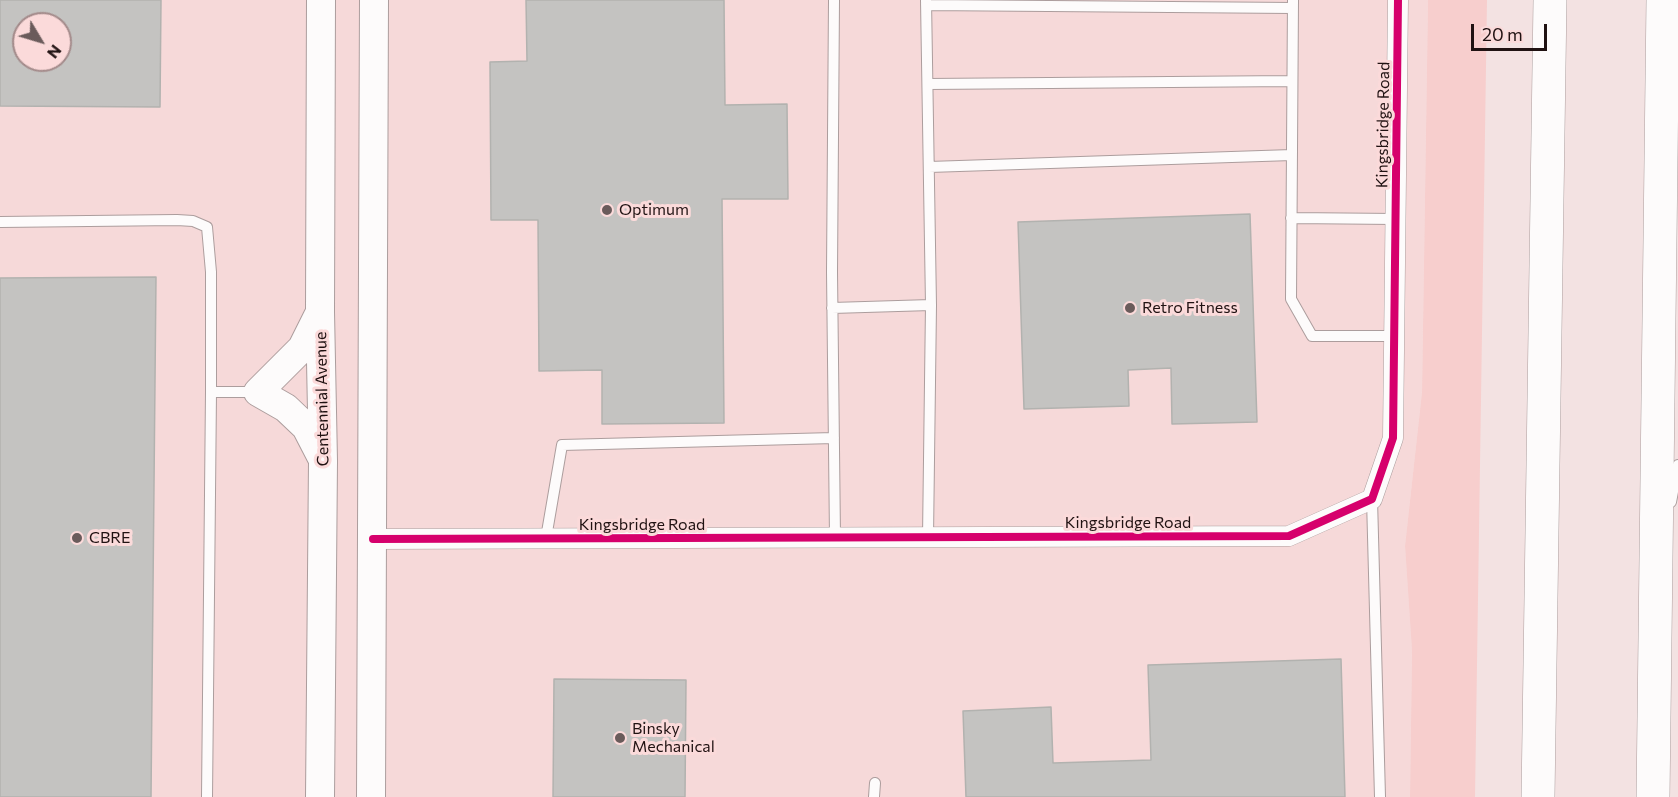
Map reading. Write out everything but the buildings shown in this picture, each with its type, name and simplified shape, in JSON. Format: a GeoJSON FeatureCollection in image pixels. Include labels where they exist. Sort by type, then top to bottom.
{"type":"FeatureCollection","features":[{"type":"Feature","properties":{"kind":"highway"},"geometry":{"type":"LineString","coordinates":[[1538,797],[1550,0]]}},
{"type":"Feature","properties":{"kind":"highway"},"geometry":{"type":"LineString","coordinates":[[1653,797],[1663,0]]}},
{"type":"Feature","properties":{"kind":"main road","name":"Centennial Avenue"},"geometry":{"type":"LineString","coordinates":[[320,797],[323,461],[320,312],[321,0]]}},
{"type":"Feature","properties":{"kind":"main road"},"geometry":{"type":"LineString","coordinates":[[371,797],[374,0]]}},
{"type":"Feature","properties":{"kind":"main road"},"geometry":{"type":"LineString","coordinates":[[320,312],[302,348],[258,392],[286,408],[306,427],[323,461]]}},
{"type":"Feature","properties":{"kind":"street","name":"Kingsbridge Road"},"geometry":{"type":"LineString","coordinates":[[373,539],[1289,536],[1372,499],[1394,438],[1398,0]]}},
{"type":"Feature","properties":{"kind":"lane"},"geometry":{"type":"LineString","coordinates":[[834,0],[832,308],[835,537]]}},
{"type":"Feature","properties":{"kind":"lane"},"geometry":{"type":"LineString","coordinates":[[928,537],[931,305],[926,3],[1293,4],[1291,299],[1312,336],[1395,336]]}},
{"type":"Feature","properties":{"kind":"lane"},"geometry":{"type":"LineString","coordinates":[[928,84],[1292,81]]}},
{"type":"Feature","properties":{"kind":"lane"},"geometry":{"type":"LineString","coordinates":[[929,167],[1292,155]]}},
{"type":"Feature","properties":{"kind":"lane"},"geometry":{"type":"LineString","coordinates":[[1292,218],[1396,219]]}},
{"type":"Feature","properties":{"kind":"lane"},"geometry":{"type":"LineString","coordinates":[[0,222],[177,220],[193,221],[207,227],[211,272],[207,797]]}},
{"type":"Feature","properties":{"kind":"lane"},"geometry":{"type":"LineString","coordinates":[[832,308],[931,305]]}},
{"type":"Feature","properties":{"kind":"lane"},"geometry":{"type":"LineString","coordinates":[[211,392],[258,392]]}},
{"type":"Feature","properties":{"kind":"lane"},"geometry":{"type":"LineString","coordinates":[[546,538],[562,445],[834,438]]}},
{"type":"Feature","properties":{"kind":"lane"},"geometry":{"type":"LineString","coordinates":[[1669,512],[1678,465]]}},
{"type":"Feature","properties":{"kind":"lane"},"geometry":{"type":"LineString","coordinates":[[1372,499],[1380,797]]}},
{"type":"Feature","properties":{"kind":"lane"},"geometry":{"type":"LineString","coordinates":[[1656,581],[1667,523]]}},
{"type":"Feature","properties":{"kind":"lane"},"geometry":{"type":"LineString","coordinates":[[874,797],[875,783]]}},
{"type":"Feature","properties":{"kind":"shaded area"},"geometry":{"type":"Polygon","coordinates":[[[0,0],[1428,0],[1422,392],[1405,546],[1412,651],[1410,797],[0,797],[0,0]]]}},
{"type":"Feature","properties":{"kind":"shaded area"},"geometry":{"type":"Polygon","coordinates":[[[1428,0],[1487,0],[1475,797],[1410,797],[1412,651],[1405,546],[1422,392],[1428,0]]]}},
{"type":"Feature","properties":{"kind":"cycle path"},"geometry":{"type":"LineString","coordinates":[[373,539],[1289,536],[1372,499],[1393,438],[1398,0]]}},
{"type":"Feature","properties":{"kind":"place","name":"Optimum"},"geometry":{"type":"Point","coordinates":[607,210]}},
{"type":"Feature","properties":{"kind":"place","name":"Retro Fitness"},"geometry":{"type":"Point","coordinates":[1130,308]}},
{"type":"Feature","properties":{"kind":"place","name":"CBRE"},"geometry":{"type":"Point","coordinates":[77,538]}},
{"type":"Feature","properties":{"kind":"place","name":"Binsky Mechanical"},"geometry":{"type":"Point","coordinates":[620,738]}}]}
